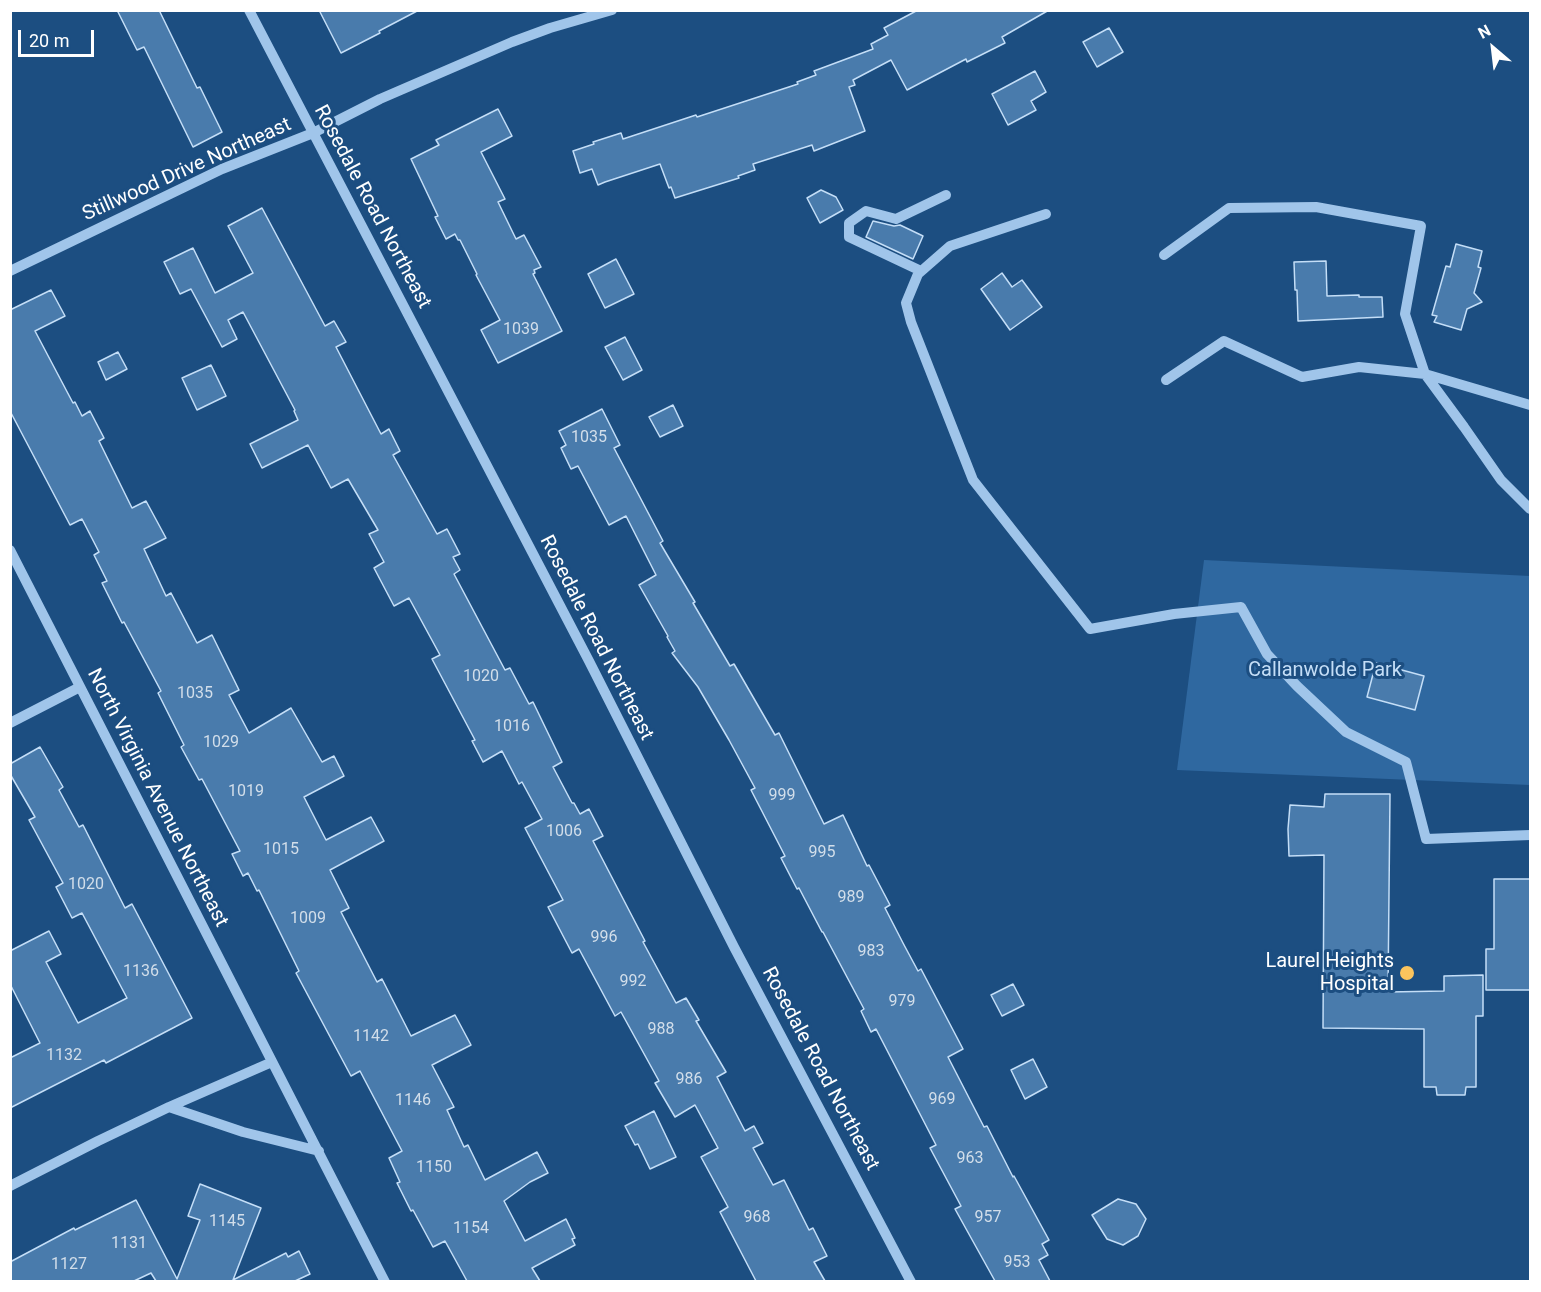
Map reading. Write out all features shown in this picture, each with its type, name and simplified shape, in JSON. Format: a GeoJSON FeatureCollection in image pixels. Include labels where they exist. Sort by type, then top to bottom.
{"type":"FeatureCollection","features":[{"type":"Feature","properties":{"kind":"street","name":"Rosedale Road Northeast"},"geometry":{"type":"LineString","coordinates":[[249,10],[584,651],[734,947],[911,1281]]}},
{"type":"Feature","properties":{"kind":"street","name":"Stillwood Drive Northeast"},"geometry":{"type":"LineString","coordinates":[[10,271],[222,169],[313,133],[380,99],[512,42],[612,10]]}},
{"type":"Feature","properties":{"kind":"street"},"geometry":{"type":"LineString","coordinates":[[921,270],[849,237],[849,223],[866,211],[897,219],[946,195]]}},
{"type":"Feature","properties":{"kind":"street"},"geometry":{"type":"LineString","coordinates":[[1164,255],[1229,208],[1316,207],[1421,226],[1405,314],[1425,374],[1501,480],[1530,508]]}},
{"type":"Feature","properties":{"kind":"street"},"geometry":{"type":"LineString","coordinates":[[1046,214],[950,246],[921,270],[906,303],[911,322],[973,480],[1090,629],[1174,614],[1241,607],[1267,654],[1297,686],[1346,732],[1406,762],[1426,839],[1530,835]]}},
{"type":"Feature","properties":{"kind":"street"},"geometry":{"type":"LineString","coordinates":[[1166,380],[1224,341],[1302,377],[1359,367],[1425,374],[1530,405]]}},
{"type":"Feature","properties":{"kind":"street","name":"North Virginia Avenue Northeast"},"geometry":{"type":"LineString","coordinates":[[10,550],[385,1281]]}},
{"type":"Feature","properties":{"kind":"street"},"geometry":{"type":"LineString","coordinates":[[10,723],[80,687]]}},
{"type":"Feature","properties":{"kind":"street"},"geometry":{"type":"LineString","coordinates":[[10,1185],[169,1107],[272,1062]]}},
{"type":"Feature","properties":{"kind":"street"},"geometry":{"type":"LineString","coordinates":[[169,1107],[243,1132],[319,1151]]}},
{"type":"Feature","properties":{"kind":"green space","name":"Callanwolde Park"},"geometry":{"type":"Polygon","coordinates":[[[1204,560],[1530,576],[1530,785],[1177,770],[1204,560]]]}},
{"type":"Feature","properties":{"kind":"building"},"geometry":{"type":"Polygon","coordinates":[[[117,10],[159,10],[197,88],[200,87],[222,132],[193,147],[144,47],[137,50],[117,10]]]}},
{"type":"Feature","properties":{"kind":"building"},"geometry":{"type":"Polygon","coordinates":[[[319,10],[419,10],[341,53],[319,10]]]}},
{"type":"Feature","properties":{"kind":"building"},"geometry":{"type":"Polygon","coordinates":[[[918,10],[1049,10],[1002,37],[1005,43],[967,62],[966,59],[907,90],[891,60],[853,80],[855,85],[849,87],[865,131],[814,151],[812,145],[753,164],[755,170],[738,176],[739,178],[675,198],[660,164],[598,185],[592,169],[580,173],[573,151],[621,133],[623,139],[798,84],[797,82],[816,75],[814,71],[873,49],[871,44],[888,35],[884,28],[918,10]]]}},
{"type":"Feature","properties":{"kind":"building"},"geometry":{"type":"Polygon","coordinates":[[[1109,28],[1123,52],[1097,67],[1083,42],[1109,28]]]}},
{"type":"Feature","properties":{"kind":"building"},"geometry":{"type":"Polygon","coordinates":[[[1035,71],[1046,92],[1031,101],[1036,110],[1008,125],[992,94],[1035,71]]]}},
{"type":"Feature","properties":{"kind":"building"},"geometry":{"type":"Polygon","coordinates":[[[498,109],[512,136],[481,152],[505,199],[498,202],[516,239],[524,235],[541,267],[534,270],[533,274],[562,331],[498,363],[481,330],[500,320],[460,240],[455,234],[446,239],[435,217],[438,216],[411,159],[439,145],[436,140],[498,109]]]}},
{"type":"Feature","properties":{"kind":"building"},"geometry":{"type":"Polygon","coordinates":[[[821,190],[836,197],[843,210],[820,223],[807,198],[821,190]]]}},
{"type":"Feature","properties":{"kind":"building"},"geometry":{"type":"Polygon","coordinates":[[[262,208],[325,326],[334,321],[346,342],[336,347],[381,434],[389,429],[400,451],[393,455],[437,534],[447,529],[460,554],[453,557],[460,570],[454,574],[505,670],[510,668],[529,704],[533,702],[562,762],[553,767],[572,803],[580,814],[589,809],[603,836],[593,841],[676,1003],[686,998],[699,1020],[696,1021],[726,1072],[717,1077],[745,1131],[754,1126],[763,1143],[753,1148],[773,1185],[784,1180],[809,1230],[813,1228],[827,1256],[814,1262],[825,1281],[756,1281],[720,1212],[728,1207],[701,1157],[718,1148],[695,1105],[675,1117],[655,1083],[659,1081],[621,1012],[615,1016],[579,949],[572,953],[548,907],[563,900],[525,828],[542,819],[522,782],[519,784],[502,751],[483,762],[472,741],[475,740],[432,659],[440,655],[409,598],[394,606],[374,568],[384,562],[369,534],[378,530],[348,479],[331,488],[308,445],[262,468],[250,444],[298,420],[295,410],[243,312],[228,320],[237,339],[222,347],[191,289],[180,294],[164,262],[193,248],[215,293],[253,273],[228,226],[262,208]]]}},
{"type":"Feature","properties":{"kind":"building"},"geometry":{"type":"Polygon","coordinates":[[[873,221],[894,226],[900,225],[923,236],[913,259],[866,237],[873,221]]]}},
{"type":"Feature","properties":{"kind":"building"},"geometry":{"type":"Polygon","coordinates":[[[1456,244],[1482,251],[1478,267],[1481,268],[1474,293],[1482,302],[1467,309],[1461,330],[1434,322],[1437,316],[1432,315],[1446,266],[1450,267],[1456,244]]]}},
{"type":"Feature","properties":{"kind":"building"},"geometry":{"type":"Polygon","coordinates":[[[616,259],[634,294],[605,308],[588,274],[616,259]]]}},
{"type":"Feature","properties":{"kind":"building"},"geometry":{"type":"Polygon","coordinates":[[[1326,261],[1327,296],[1382,297],[1383,317],[1298,321],[1294,262],[1326,261]]]}},
{"type":"Feature","properties":{"kind":"building"},"geometry":{"type":"Polygon","coordinates":[[[1002,273],[1012,287],[1022,280],[1042,307],[1010,330],[981,289],[1002,273]]]}},
{"type":"Feature","properties":{"kind":"building"},"geometry":{"type":"Polygon","coordinates":[[[51,290],[65,316],[35,331],[73,403],[75,402],[82,416],[90,411],[104,438],[99,441],[132,508],[146,501],[166,538],[144,549],[166,596],[171,593],[197,643],[212,635],[239,690],[229,695],[249,733],[291,708],[322,762],[334,756],[344,776],[304,797],[326,840],[371,817],[384,841],[330,870],[349,908],[341,912],[377,982],[382,979],[411,1036],[455,1015],[471,1045],[432,1065],[454,1107],[447,1110],[464,1147],[468,1145],[485,1180],[537,1152],[548,1173],[530,1182],[504,1201],[525,1241],[566,1219],[575,1238],[572,1239],[575,1245],[532,1268],[540,1281],[467,1281],[445,1241],[433,1247],[413,1210],[411,1211],[397,1183],[400,1182],[389,1158],[402,1151],[360,1071],[351,1076],[296,973],[299,971],[259,890],[257,891],[248,873],[243,876],[232,854],[240,851],[202,779],[199,780],[181,747],[184,745],[158,693],[161,691],[102,583],[107,581],[94,555],[99,552],[82,519],[70,525],[10,411],[10,310],[51,290]]]}},
{"type":"Feature","properties":{"kind":"building"},"geometry":{"type":"Polygon","coordinates":[[[625,337],[642,370],[623,380],[605,347],[625,337]]]}},
{"type":"Feature","properties":{"kind":"building"},"geometry":{"type":"Polygon","coordinates":[[[118,352],[127,369],[106,380],[98,362],[118,352]]]}},
{"type":"Feature","properties":{"kind":"building"},"geometry":{"type":"Polygon","coordinates":[[[211,365],[226,396],[197,410],[182,378],[211,365]]]}},
{"type":"Feature","properties":{"kind":"building"},"geometry":{"type":"Polygon","coordinates":[[[673,405],[683,426],[660,437],[649,417],[673,405]]]}},
{"type":"Feature","properties":{"kind":"building"},"geometry":{"type":"Polygon","coordinates":[[[602,409],[620,445],[614,448],[663,541],[660,543],[695,602],[693,603],[730,666],[734,664],[775,735],[779,733],[824,824],[843,815],[867,866],[869,865],[890,905],[885,908],[918,971],[921,969],[963,1049],[948,1057],[984,1127],[987,1126],[1049,1240],[1042,1244],[1048,1255],[1039,1260],[1050,1281],[995,1281],[955,1209],[961,1206],[930,1148],[936,1145],[876,1029],[871,1032],[861,1011],[864,1009],[781,858],[785,856],[751,790],[755,788],[698,687],[672,653],[675,651],[668,636],[639,585],[656,575],[626,516],[609,525],[578,466],[571,469],[561,448],[566,445],[559,431],[602,409]]]}},
{"type":"Feature","properties":{"kind":"building"},"geometry":{"type":"Polygon","coordinates":[[[1376,663],[1424,676],[1415,710],[1367,697],[1376,663]]]}},
{"type":"Feature","properties":{"kind":"building"},"geometry":{"type":"Polygon","coordinates":[[[40,747],[63,787],[59,790],[79,827],[83,825],[125,908],[132,904],[192,1018],[106,1063],[104,1060],[10,1108],[10,1058],[40,1043],[10,984],[10,951],[49,931],[61,954],[46,962],[78,1023],[127,998],[82,913],[72,918],[56,887],[63,883],[29,820],[35,817],[10,774],[10,764],[40,747]]]}},
{"type":"Feature","properties":{"kind":"building"},"geometry":{"type":"Polygon","coordinates":[[[1325,794],[1390,794],[1388,992],[1444,991],[1444,976],[1483,975],[1483,1016],[1476,1016],[1476,1087],[1466,1087],[1465,1095],[1437,1095],[1436,1087],[1424,1087],[1424,1029],[1323,1028],[1324,855],[1289,856],[1288,829],[1290,805],[1324,807],[1325,794]]]}},
{"type":"Feature","properties":{"kind":"building"},"geometry":{"type":"Polygon","coordinates":[[[1494,879],[1530,879],[1530,990],[1486,990],[1486,949],[1494,949],[1494,879]]]}},
{"type":"Feature","properties":{"kind":"building"},"geometry":{"type":"Polygon","coordinates":[[[1013,984],[1024,1005],[1002,1016],[991,995],[1013,984]]]}},
{"type":"Feature","properties":{"kind":"building"},"geometry":{"type":"Polygon","coordinates":[[[1033,1059],[1047,1087],[1025,1099],[1011,1070],[1033,1059]]]}},
{"type":"Feature","properties":{"kind":"building"},"geometry":{"type":"Polygon","coordinates":[[[654,1111],[676,1157],[650,1169],[638,1144],[635,1145],[625,1126],[654,1111]]]}},
{"type":"Feature","properties":{"kind":"building"},"geometry":{"type":"Polygon","coordinates":[[[200,1184],[261,1208],[233,1280],[286,1253],[288,1257],[299,1251],[310,1274],[295,1281],[156,1281],[151,1273],[134,1281],[10,1281],[10,1262],[74,1228],[75,1230],[136,1200],[177,1279],[200,1220],[188,1216],[200,1184]]]}},
{"type":"Feature","properties":{"kind":"building"},"geometry":{"type":"Polygon","coordinates":[[[1118,1199],[1136,1204],[1146,1219],[1138,1236],[1123,1245],[1107,1239],[1092,1215],[1118,1199]]]}},
{"type":"Feature","properties":{"kind":"place","name":"Laurel Heights Hospital"},"geometry":{"type":"Point","coordinates":[1407,973]}}]}
